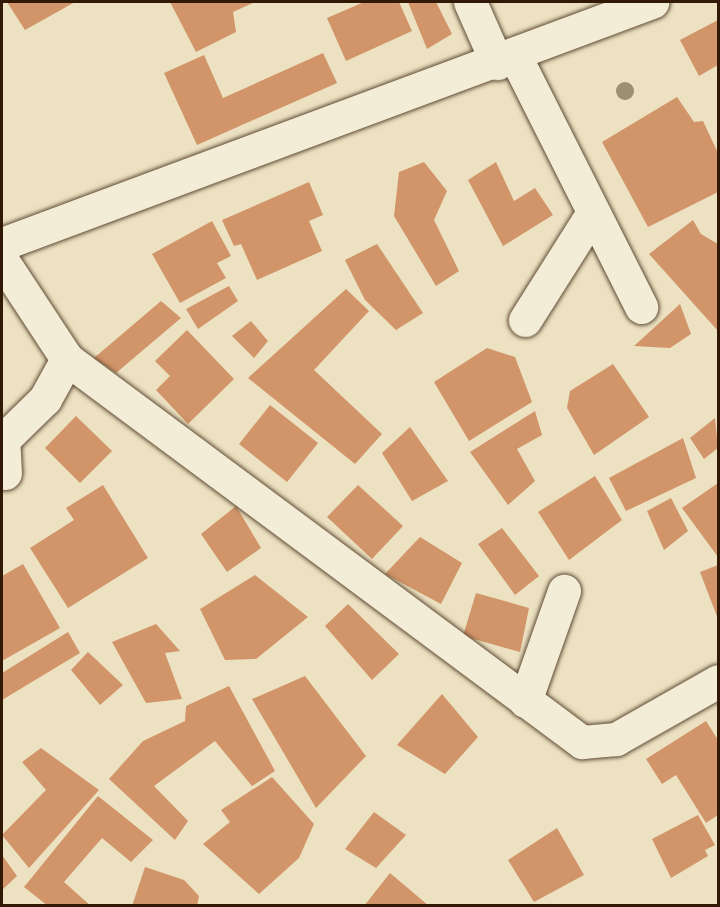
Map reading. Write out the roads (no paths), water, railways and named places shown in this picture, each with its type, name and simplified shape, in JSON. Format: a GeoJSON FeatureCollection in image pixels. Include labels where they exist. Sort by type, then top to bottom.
{"type":"FeatureCollection","features":[{"type":"Feature","properties":{"kind":"street"},"geometry":{"type":"LineString","coordinates":[[470,2],[506,59],[641,306]]}},
{"type":"Feature","properties":{"kind":"street"},"geometry":{"type":"LineString","coordinates":[[2,244],[506,59],[652,2]]}},
{"type":"Feature","properties":{"kind":"street"},"geometry":{"type":"LineString","coordinates":[[525,320],[592,214]]}},
{"type":"Feature","properties":{"kind":"street"},"geometry":{"type":"LineString","coordinates":[[2,260],[67,359],[582,742],[616,739],[718,681]]}},
{"type":"Feature","properties":{"kind":"street"},"geometry":{"type":"LineString","coordinates":[[5,473],[3,440],[45,399],[67,359]]}},
{"type":"Feature","properties":{"kind":"street"},"geometry":{"type":"LineString","coordinates":[[525,701],[564,591]]}}]}
